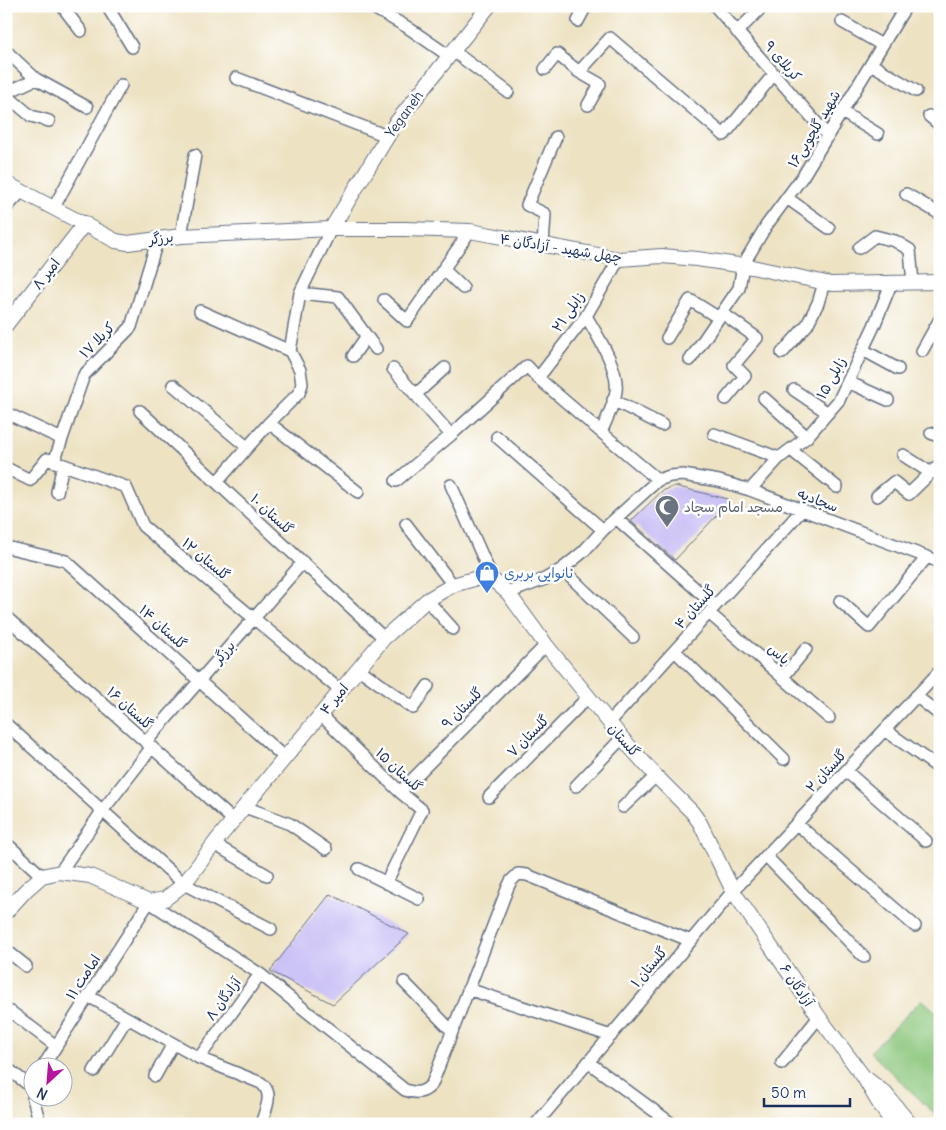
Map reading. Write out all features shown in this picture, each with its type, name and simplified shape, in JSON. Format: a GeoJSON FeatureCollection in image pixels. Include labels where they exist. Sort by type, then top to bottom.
{"type":"FeatureCollection","features":[{"type":"Feature","properties":{"kind":"street"},"geometry":{"type":"LineString","coordinates":[[62,6],[81,31]]}},
{"type":"Feature","properties":{"kind":"street"},"geometry":{"type":"LineString","coordinates":[[108,6],[132,47]]}},
{"type":"Feature","properties":{"kind":"street"},"geometry":{"type":"LineString","coordinates":[[370,6],[451,54],[508,92]]}},
{"type":"Feature","properties":{"kind":"street"},"geometry":{"type":"LineString","coordinates":[[578,21],[586,6]]}},
{"type":"Feature","properties":{"kind":"street","name":"کربلای ۹"},"geometry":{"type":"LineString","coordinates":[[715,6],[828,136]]}},
{"type":"Feature","properties":{"kind":"street"},"geometry":{"type":"LineString","coordinates":[[737,32],[762,6]]}},
{"type":"Feature","properties":{"kind":"street","name":"شهید گلچوبی۱۶"},"geometry":{"type":"LineString","coordinates":[[690,360],[739,288],[743,265],[766,226],[803,176],[906,6]]}},
{"type":"Feature","properties":{"kind":"street","name":"Yeganeh"},"geometry":{"type":"LineString","coordinates":[[331,230],[395,124],[487,7]]}},
{"type":"Feature","properties":{"kind":"street"},"geometry":{"type":"LineString","coordinates":[[842,22],[882,45]]}},
{"type":"Feature","properties":{"kind":"street"},"geometry":{"type":"LineString","coordinates":[[579,72],[610,38],[724,135],[774,74]]}},
{"type":"Feature","properties":{"kind":"street"},"geometry":{"type":"LineString","coordinates":[[6,51],[36,79],[87,107]]}},
{"type":"Feature","properties":{"kind":"street"},"geometry":{"type":"LineString","coordinates":[[545,70],[557,54],[579,72],[600,84],[588,105]]}},
{"type":"Feature","properties":{"kind":"street"},"geometry":{"type":"LineString","coordinates":[[871,64],[916,91]]}},
{"type":"Feature","properties":{"kind":"street"},"geometry":{"type":"LineString","coordinates":[[236,78],[387,136]]}},
{"type":"Feature","properties":{"kind":"street"},"geometry":{"type":"LineString","coordinates":[[36,79],[6,94],[31,116],[49,121]]}},
{"type":"Feature","properties":{"kind":"street"},"geometry":{"type":"LineString","coordinates":[[54,207],[121,84]]}},
{"type":"Feature","properties":{"kind":"street"},"geometry":{"type":"LineString","coordinates":[[842,112],[878,134]]}},
{"type":"Feature","properties":{"kind":"street"},"geometry":{"type":"LineString","coordinates":[[929,116],[940,125]]}},
{"type":"Feature","properties":{"kind":"street"},"geometry":{"type":"LineString","coordinates":[[543,246],[545,214],[527,205],[556,137]]}},
{"type":"Feature","properties":{"kind":"street"},"geometry":{"type":"LineString","coordinates":[[181,236],[195,155]]}},
{"type":"Feature","properties":{"kind":"street","name":"برزگر"},"geometry":{"type":"LineString","coordinates":[[6,183],[116,241],[128,243],[181,236],[331,230]]}},
{"type":"Feature","properties":{"kind":"street"},"geometry":{"type":"LineString","coordinates":[[6,208],[22,191]]}},
{"type":"Feature","properties":{"kind":"street"},"geometry":{"type":"LineString","coordinates":[[906,194],[939,213]]}},
{"type":"Feature","properties":{"kind":"street"},"geometry":{"type":"LineString","coordinates":[[787,198],[829,228]]}},
{"type":"Feature","properties":{"kind":"street","name":"امیر ۸"},"geometry":{"type":"LineString","coordinates":[[6,325],[85,223]]}},
{"type":"Feature","properties":{"kind":"street","name":"چهل شهید - آزادگان ۴"},"geometry":{"type":"LineString","coordinates":[[331,230],[404,228],[470,231],[619,260],[662,256],[697,259],[743,265],[831,284],[940,282]]}},
{"type":"Feature","properties":{"kind":"street"},"geometry":{"type":"LineString","coordinates":[[217,482],[268,423],[299,393],[302,384],[300,370],[290,351],[300,293],[331,230]]}},
{"type":"Feature","properties":{"kind":"street"},"geometry":{"type":"LineString","coordinates":[[384,300],[407,320],[470,231]]}},
{"type":"Feature","properties":{"kind":"street"},"geometry":{"type":"LineString","coordinates":[[859,248],[875,236],[895,241],[910,250],[913,283]]}},
{"type":"Feature","properties":{"kind":"street","name":"کربلا ۱۷"},"geometry":{"type":"LineString","coordinates":[[57,492],[62,439],[84,375],[131,327],[158,238]]}},
{"type":"Feature","properties":{"kind":"street","name":"زابلی ۲۱"},"geometry":{"type":"LineString","coordinates":[[538,378],[586,316],[619,260]]}},
{"type":"Feature","properties":{"kind":"street"},"geometry":{"type":"LineString","coordinates":[[443,270],[463,288]]}},
{"type":"Feature","properties":{"kind":"street"},"geometry":{"type":"LineString","coordinates":[[782,353],[807,325],[818,303],[824,283]]}},
{"type":"Feature","properties":{"kind":"street","name":"زابلی ۱۵"},"geometry":{"type":"LineString","coordinates":[[750,490],[779,458],[807,437],[839,400],[874,326],[891,284]]}},
{"type":"Feature","properties":{"kind":"street"},"geometry":{"type":"LineString","coordinates":[[300,293],[338,297],[376,349]]}},
{"type":"Feature","properties":{"kind":"street"},"geometry":{"type":"LineString","coordinates":[[667,338],[690,300],[757,338],[734,365],[745,376],[726,399]]}},
{"type":"Feature","properties":{"kind":"street"},"geometry":{"type":"LineString","coordinates":[[200,311],[290,351]]}},
{"type":"Feature","properties":{"kind":"street"},"geometry":{"type":"LineString","coordinates":[[586,316],[614,372],[616,389],[601,432]]}},
{"type":"Feature","properties":{"kind":"street"},"geometry":{"type":"LineString","coordinates":[[922,351],[940,319]]}},
{"type":"Feature","properties":{"kind":"street"},"geometry":{"type":"LineString","coordinates":[[353,356],[366,337]]}},
{"type":"Feature","properties":{"kind":"street"},"geometry":{"type":"LineString","coordinates":[[863,350],[898,369]]}},
{"type":"Feature","properties":{"kind":"street"},"geometry":{"type":"LineString","coordinates":[[396,481],[451,435],[527,366],[538,378],[658,480],[603,530],[583,552],[562,569],[546,579],[508,593],[493,580],[451,485]]}},
{"type":"Feature","properties":{"kind":"street"},"geometry":{"type":"LineString","coordinates":[[416,395],[445,368]]}},
{"type":"Feature","properties":{"kind":"street"},"geometry":{"type":"LineString","coordinates":[[393,369],[451,435]]}},
{"type":"Feature","properties":{"kind":"street"},"geometry":{"type":"LineString","coordinates":[[848,382],[888,400]]}},
{"type":"Feature","properties":{"kind":"street"},"geometry":{"type":"LineString","coordinates":[[173,385],[248,447]]}},
{"type":"Feature","properties":{"kind":"street"},"geometry":{"type":"LineString","coordinates":[[794,390],[828,413]]}},
{"type":"Feature","properties":{"kind":"street"},"geometry":{"type":"LineString","coordinates":[[764,398],[807,437]]}},
{"type":"Feature","properties":{"kind":"street"},"geometry":{"type":"LineString","coordinates":[[613,400],[662,425]]}},
{"type":"Feature","properties":{"kind":"street","name":"گلستان ۱۰"},"geometry":{"type":"LineString","coordinates":[[140,411],[384,638]]}},
{"type":"Feature","properties":{"kind":"street"},"geometry":{"type":"LineString","coordinates":[[6,413],[62,439]]}},
{"type":"Feature","properties":{"kind":"street"},"geometry":{"type":"LineString","coordinates":[[268,423],[358,492]]}},
{"type":"Feature","properties":{"kind":"street"},"geometry":{"type":"LineString","coordinates":[[714,434],[779,458]]}},
{"type":"Feature","properties":{"kind":"street"},"geometry":{"type":"LineString","coordinates":[[497,437],[603,530]]}},
{"type":"Feature","properties":{"kind":"street"},"geometry":{"type":"LineString","coordinates":[[792,450],[837,487]]}},
{"type":"Feature","properties":{"kind":"street"},"geometry":{"type":"LineString","coordinates":[[903,455],[931,473]]}},
{"type":"Feature","properties":{"kind":"street"},"geometry":{"type":"LineString","coordinates":[[6,468],[30,480],[47,459],[59,463]]}},
{"type":"Feature","properties":{"kind":"street","name":"گلستان ۱۲"},"geometry":{"type":"LineString","coordinates":[[59,463],[126,487],[143,526],[341,691]]}},
{"type":"Feature","properties":{"kind":"street"},"geometry":{"type":"LineString","coordinates":[[877,496],[894,482],[909,494],[940,464]]}},
{"type":"Feature","properties":{"kind":"street","name":"سجادیه"},"geometry":{"type":"LineString","coordinates":[[658,480],[670,476],[683,475],[750,490],[940,562]]}},
{"type":"Feature","properties":{"kind":"street","name":"گلستان ۴"},"geometry":{"type":"LineString","coordinates":[[609,723],[802,510]]}},
{"type":"Feature","properties":{"kind":"street","name":"یاس"},"geometry":{"type":"LineString","coordinates":[[617,519],[783,677],[829,718]]}},
{"type":"Feature","properties":{"kind":"street"},"geometry":{"type":"LineString","coordinates":[[406,524],[453,585]]}},
{"type":"Feature","properties":{"kind":"street","name":"گلستان ۱۴"},"geometry":{"type":"LineString","coordinates":[[6,547],[66,561],[285,758]]}},
{"type":"Feature","properties":{"kind":"street"},"geometry":{"type":"LineString","coordinates":[[840,601],[869,627],[927,557]]}},
{"type":"Feature","properties":{"kind":"street","name":"برزگر"},"geometry":{"type":"LineString","coordinates":[[60,872],[149,745],[200,680],[302,562]]}},
{"type":"Feature","properties":{"kind":"street"},"geometry":{"type":"LineString","coordinates":[[562,569],[633,637]]}},
{"type":"Feature","properties":{"kind":"street","name":"امیر ۴"},"geometry":{"type":"LineString","coordinates":[[149,902],[165,899],[184,884],[233,820],[384,638],[427,600],[453,585],[474,579],[493,580]]}},
{"type":"Feature","properties":{"kind":"street","name":"گلستان"},"geometry":{"type":"LineString","coordinates":[[508,593],[546,646],[609,723],[656,776],[692,812],[700,824],[733,891]]}},
{"type":"Feature","properties":{"kind":"street"},"geometry":{"type":"LineString","coordinates":[[427,600],[453,628]]}},
{"type":"Feature","properties":{"kind":"street","name":"گلستان ۱۶"},"geometry":{"type":"LineString","coordinates":[[6,617],[233,820]]}},
{"type":"Feature","properties":{"kind":"street","name":"گلستان ۹"},"geometry":{"type":"LineString","coordinates":[[400,792],[546,646]]}},
{"type":"Feature","properties":{"kind":"street"},"geometry":{"type":"LineString","coordinates":[[783,677],[806,649]]}},
{"type":"Feature","properties":{"kind":"street"},"geometry":{"type":"LineString","coordinates":[[675,651],[784,759]]}},
{"type":"Feature","properties":{"kind":"street"},"geometry":{"type":"LineString","coordinates":[[360,669],[413,708],[428,686]]}},
{"type":"Feature","properties":{"kind":"street","name":"گلستان ۲"},"geometry":{"type":"LineString","coordinates":[[733,891],[940,671]]}},
{"type":"Feature","properties":{"kind":"street"},"geometry":{"type":"LineString","coordinates":[[916,696],[940,715]]}},
{"type":"Feature","properties":{"kind":"street","name":"گلستان ۷"},"geometry":{"type":"LineString","coordinates":[[489,797],[588,697]]}},
{"type":"Feature","properties":{"kind":"street","name":"گلستان ۱۵"},"geometry":{"type":"LineString","coordinates":[[321,715],[400,792],[422,810],[386,883]]}},
{"type":"Feature","properties":{"kind":"street"},"geometry":{"type":"LineString","coordinates":[[6,724],[184,884],[271,930]]}},
{"type":"Feature","properties":{"kind":"street"},"geometry":{"type":"LineString","coordinates":[[885,730],[940,769]]}},
{"type":"Feature","properties":{"kind":"street"},"geometry":{"type":"LineString","coordinates":[[576,786],[622,738]]}},
{"type":"Feature","properties":{"kind":"street"},"geometry":{"type":"LineString","coordinates":[[846,771],[926,841]]}},
{"type":"Feature","properties":{"kind":"street"},"geometry":{"type":"LineString","coordinates":[[623,807],[656,776]]}},
{"type":"Feature","properties":{"kind":"street"},"geometry":{"type":"LineString","coordinates":[[245,807],[290,824],[326,849]]}},
{"type":"Feature","properties":{"kind":"street"},"geometry":{"type":"LineString","coordinates":[[797,824],[915,926]]}},
{"type":"Feature","properties":{"kind":"street"},"geometry":{"type":"LineString","coordinates":[[6,843],[42,876]]}},
{"type":"Feature","properties":{"kind":"street"},"geometry":{"type":"LineString","coordinates":[[214,844],[267,874]]}},
{"type":"Feature","properties":{"kind":"street"},"geometry":{"type":"LineString","coordinates":[[766,856],[864,957]]}},
{"type":"Feature","properties":{"kind":"street"},"geometry":{"type":"LineString","coordinates":[[359,869],[419,899]]}},
{"type":"Feature","properties":{"kind":"street"},"geometry":{"type":"LineString","coordinates":[[6,912],[42,876],[60,872],[90,876],[149,902]]}},
{"type":"Feature","properties":{"kind":"street"},"geometry":{"type":"LineString","coordinates":[[260,974],[406,1090],[413,1093],[422,1092],[432,1084],[508,887],[518,874],[527,875],[691,941]]}},
{"type":"Feature","properties":{"kind":"street","name":"گلستان ۱"},"geometry":{"type":"LineString","coordinates":[[536,1124],[733,891]]}},
{"type":"Feature","properties":{"kind":"street","name":"آزادگان ۶"},"geometry":{"type":"LineString","coordinates":[[733,891],[819,1017],[863,1076],[876,1100],[893,1124]]}},
{"type":"Feature","properties":{"kind":"street","name":"آزادگان ۸"},"geometry":{"type":"LineString","coordinates":[[149,902],[260,974],[199,1058]]}},
{"type":"Feature","properties":{"kind":"street","name":"امامت ۱۱"},"geometry":{"type":"LineString","coordinates":[[48,1058],[149,902]]}},
{"type":"Feature","properties":{"kind":"street"},"geometry":{"type":"LineString","coordinates":[[6,950],[26,966]]}},
{"type":"Feature","properties":{"kind":"street"},"geometry":{"type":"LineString","coordinates":[[404,982],[452,1031]]}},
{"type":"Feature","properties":{"kind":"street"},"geometry":{"type":"LineString","coordinates":[[468,989],[611,1036]]}},
{"type":"Feature","properties":{"kind":"street"},"geometry":{"type":"LineString","coordinates":[[88,996],[199,1058],[261,1083],[266,1087],[269,1098],[260,1124]]}},
{"type":"Feature","properties":{"kind":"street"},"geometry":{"type":"LineString","coordinates":[[11,1012],[56,1046]]}},
{"type":"Feature","properties":{"kind":"street"},"geometry":{"type":"LineString","coordinates":[[782,1063],[819,1017]]}},
{"type":"Feature","properties":{"kind":"street"},"geometry":{"type":"LineString","coordinates":[[94,1071],[127,1018]]}},
{"type":"Feature","properties":{"kind":"street"},"geometry":{"type":"LineString","coordinates":[[155,1076],[173,1044]]}},
{"type":"Feature","properties":{"kind":"street"},"geometry":{"type":"LineString","coordinates":[[588,1062],[672,1124]]}},
{"type":"Feature","properties":{"kind":"street"},"geometry":{"type":"LineString","coordinates":[[7,1070],[22,1082]]}},
{"type":"Feature","properties":{"kind":"street","name":"آزادگان ۶"},"geometry":{"type":"LineString","coordinates":[[863,1076],[885,1093],[910,1124]]}},
{"type":"Feature","properties":{"kind":"street"},"geometry":{"type":"LineString","coordinates":[[36,1108],[40,1124]]}},
{"type":"Feature","properties":{"kind":"green space"},"geometry":{"type":"Polygon","coordinates":[[[922,999],[940,1016],[940,1119],[870,1052],[922,999]]]}},
{"type":"Feature","properties":{"kind":"building","name":"مسجد امام سجاد"},"geometry":{"type":"Polygon","coordinates":[[[675,486],[731,500],[675,560],[631,521],[662,491],[675,486]]]}},
{"type":"Feature","properties":{"kind":"building"},"geometry":{"type":"Polygon","coordinates":[[[330,894],[409,934],[333,1004],[270,971],[330,894]]]}},
{"type":"Feature","properties":{"kind":"place","name":"مسجد امام سجاد"},"geometry":{"type":"Point","coordinates":[667,528]}},
{"type":"Feature","properties":{"kind":"place","name":"نانوایی بربری"},"geometry":{"type":"Point","coordinates":[487,594]}}]}
